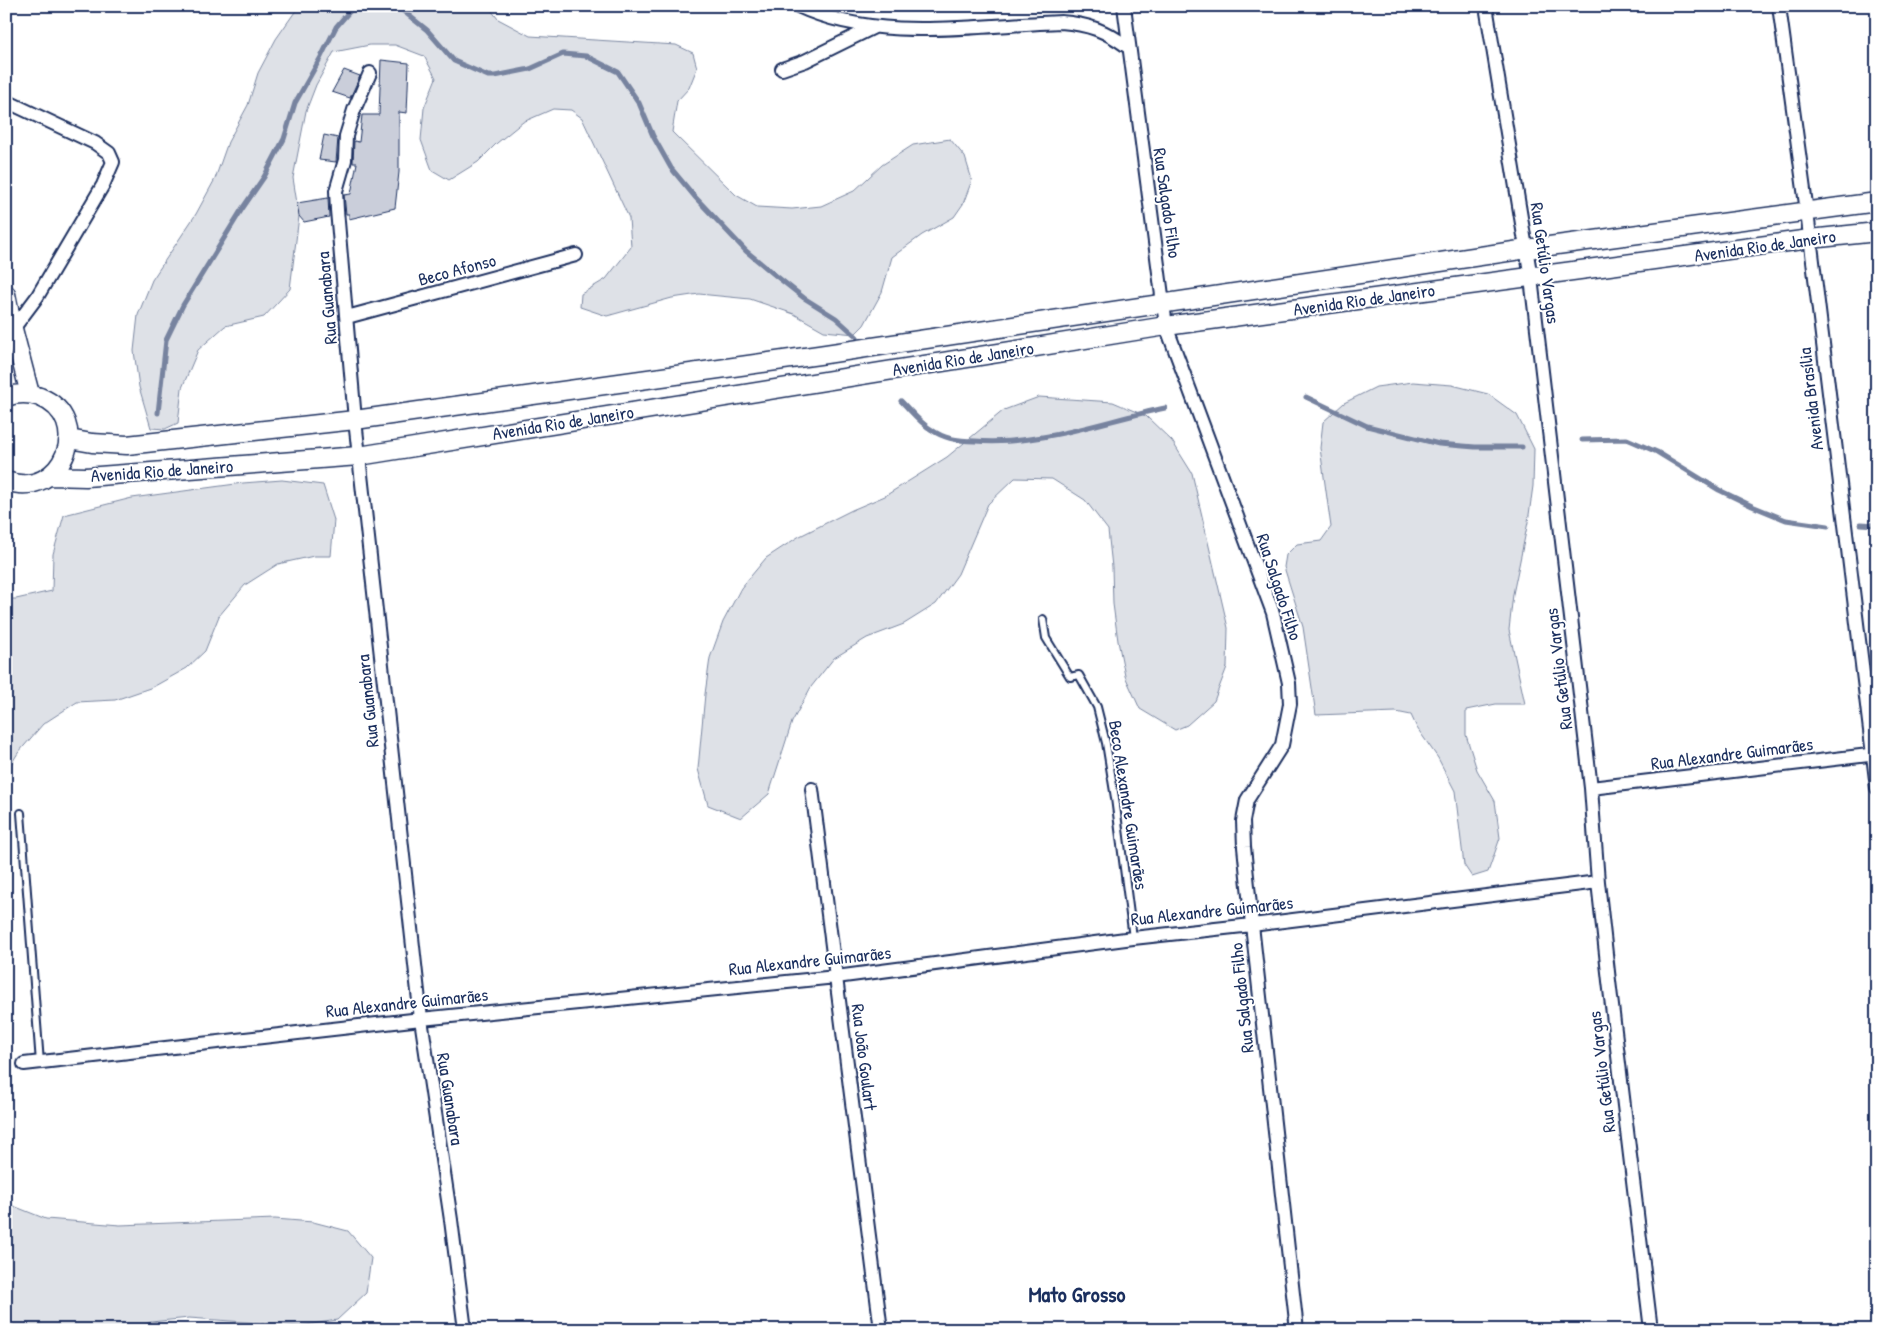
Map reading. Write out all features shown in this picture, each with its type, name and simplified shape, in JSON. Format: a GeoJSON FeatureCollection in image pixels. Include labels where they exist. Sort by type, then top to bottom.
{"type":"FeatureCollection","features":[{"type":"Feature","properties":{"kind":"main road","name":"Avenida Rio de Janeiro"},"geometry":{"type":"LineString","coordinates":[[68,439],[92,443],[127,445],[355,420],[819,355],[1527,249],[1877,202]]}},
{"type":"Feature","properties":{"kind":"main road","name":"Avenida Rio de Janeiro"},"geometry":{"type":"LineString","coordinates":[[50,476],[86,477],[359,456],[1166,326],[1810,239],[1877,232]]}},
{"type":"Feature","properties":{"kind":"main road"},"geometry":{"type":"LineString","coordinates":[[6,294],[30,394]]}},
{"type":"Feature","properties":{"kind":"main road"},"geometry":{"type":"LineString","coordinates":[[6,397],[13,394],[30,394],[45,399],[54,405],[66,423],[68,439],[66,456],[50,476],[34,483],[8,483]]}},
{"type":"Feature","properties":{"kind":"street"},"geometry":{"type":"LineString","coordinates":[[798,6],[834,20],[874,27],[914,29],[1061,22],[1078,23],[1097,28],[1128,47]]}},
{"type":"Feature","properties":{"kind":"street","name":"Rua Salgado Filho"},"geometry":{"type":"LineString","coordinates":[[1124,6],[1166,326],[1273,613],[1289,683],[1290,704],[1282,745],[1247,800],[1243,821],[1252,925],[1297,1330]]}},
{"type":"Feature","properties":{"kind":"street","name":"Rua Getúlio Vargas"},"geometry":{"type":"LineString","coordinates":[[1486,6],[1531,278],[1591,788],[1598,882],[1651,1330]]}},
{"type":"Feature","properties":{"kind":"street","name":"Avenida Brasília"},"geometry":{"type":"LineString","coordinates":[[1779,6],[1807,212],[1877,788]]}},
{"type":"Feature","properties":{"kind":"street"},"geometry":{"type":"LineString","coordinates":[[782,69],[805,61],[874,27]]}},
{"type":"Feature","properties":{"kind":"street","name":"Rua Guanabara"},"geometry":{"type":"LineString","coordinates":[[370,73],[354,110],[346,136],[345,160],[336,191],[355,420],[421,1019],[451,1220],[465,1330]]}},
{"type":"Feature","properties":{"kind":"street"},"geometry":{"type":"LineString","coordinates":[[6,101],[100,146],[109,153],[113,162],[103,185],[42,289],[13,329]]}},
{"type":"Feature","properties":{"kind":"street","name":"Beco Afonso"},"geometry":{"type":"LineString","coordinates":[[347,318],[576,255]]}},
{"type":"Feature","properties":{"kind":"street","name":"Rua Alexandre Guimarães"},"geometry":{"type":"LineString","coordinates":[[1591,788],[1874,755]]}},
{"type":"Feature","properties":{"kind":"street","name":"Rua João Goulart"},"geometry":{"type":"LineString","coordinates":[[812,790],[881,1330]]}},
{"type":"Feature","properties":{"kind":"street","name":"Rua Alexandre Guimarães"},"geometry":{"type":"LineString","coordinates":[[24,1064],[421,1019],[836,977],[1133,938],[1598,882]]}},
{"type":"Feature","properties":{"kind":"lane","name":"Beco Alexandre Guimarães"},"geometry":{"type":"LineString","coordinates":[[1043,619],[1046,638],[1070,677],[1079,675],[1097,707],[1106,744],[1115,798],[1133,938]]}},
{"type":"Feature","properties":{"kind":"lane"},"geometry":{"type":"LineString","coordinates":[[20,812],[40,1063]]}},
{"type":"Feature","properties":{"kind":"shaded area"},"geometry":{"type":"Polygon","coordinates":[[[299,6],[488,6],[498,19],[530,36],[676,45],[693,53],[697,68],[689,88],[677,101],[672,132],[736,195],[757,207],[792,209],[821,206],[854,191],[882,165],[913,145],[950,139],[965,157],[972,180],[963,204],[954,217],[922,235],[892,257],[882,292],[864,325],[855,334],[824,331],[794,314],[750,299],[699,294],[672,298],[607,316],[580,307],[581,294],[606,279],[631,247],[629,218],[582,118],[571,110],[553,109],[523,122],[497,143],[478,162],[449,180],[432,170],[421,140],[424,108],[436,78],[424,56],[395,45],[370,45],[334,52],[316,85],[306,111],[293,178],[299,216],[290,289],[264,317],[225,326],[198,350],[182,388],[178,423],[165,429],[151,428],[139,387],[134,351],[138,315],[152,280],[196,214],[215,179],[228,142],[248,105],[258,73],[276,39],[299,6]]]}},
{"type":"Feature","properties":{"kind":"shaded area"},"geometry":{"type":"Polygon","coordinates":[[[1413,382],[1452,385],[1488,394],[1517,415],[1534,449],[1533,486],[1528,522],[1513,594],[1509,630],[1525,704],[1496,704],[1466,710],[1466,735],[1477,770],[1495,801],[1500,838],[1488,872],[1472,877],[1464,865],[1455,791],[1438,758],[1417,728],[1411,715],[1396,712],[1316,715],[1303,627],[1284,567],[1286,555],[1297,544],[1321,541],[1331,527],[1320,448],[1323,422],[1344,403],[1376,387],[1413,382]]]}},
{"type":"Feature","properties":{"kind":"shaded area"},"geometry":{"type":"Polygon","coordinates":[[[1039,397],[1113,402],[1146,416],[1172,441],[1192,473],[1228,628],[1227,667],[1214,701],[1187,725],[1175,730],[1140,709],[1125,676],[1118,641],[1113,604],[1108,530],[1085,500],[1052,479],[1015,478],[988,504],[958,574],[936,604],[904,624],[867,638],[834,658],[811,687],[792,722],[769,794],[741,818],[708,805],[698,769],[710,658],[723,622],[741,588],[766,558],[798,537],[885,496],[947,457],[1004,410],[1039,397]]]}},
{"type":"Feature","properties":{"kind":"shaded area"},"geometry":{"type":"Polygon","coordinates":[[[282,480],[323,485],[334,520],[331,556],[314,556],[278,564],[245,585],[219,616],[205,651],[187,668],[153,687],[115,700],[77,702],[43,724],[18,753],[6,772],[6,599],[16,599],[52,591],[53,554],[64,515],[132,498],[243,483],[282,480]]]}},
{"type":"Feature","properties":{"kind":"shaded area"},"geometry":{"type":"Polygon","coordinates":[[[6,1203],[46,1219],[120,1225],[275,1219],[313,1222],[348,1231],[371,1258],[366,1293],[337,1320],[300,1326],[189,1318],[151,1322],[130,1330],[6,1330],[6,1203]]]}},
{"type":"Feature","properties":{"kind":"building"},"geometry":{"type":"Polygon","coordinates":[[[381,60],[409,63],[407,113],[399,112],[399,172],[395,208],[349,219],[349,214],[346,214],[344,195],[351,194],[357,163],[353,163],[354,141],[359,142],[362,115],[379,115],[381,60]]]}},
{"type":"Feature","properties":{"kind":"building"},"geometry":{"type":"Polygon","coordinates":[[[344,70],[360,76],[350,98],[332,92],[344,70]]]}},
{"type":"Feature","properties":{"kind":"building"},"geometry":{"type":"Polygon","coordinates":[[[324,135],[338,138],[336,162],[319,160],[324,135]]]}},
{"type":"Feature","properties":{"kind":"building"},"geometry":{"type":"Polygon","coordinates":[[[328,198],[329,217],[304,222],[299,216],[297,203],[328,198]]]}},
{"type":"Feature","properties":{"kind":"waterway"},"geometry":{"type":"LineString","coordinates":[[158,413],[166,340],[183,305],[264,177],[284,139],[295,103],[336,27],[354,6]]}},
{"type":"Feature","properties":{"kind":"waterway"},"geometry":{"type":"LineString","coordinates":[[397,6],[427,30],[454,61],[488,76],[530,69],[563,54],[586,56],[618,72],[639,103],[653,136],[671,168],[695,197],[746,251],[804,298],[836,318],[857,337]]}},
{"type":"Feature","properties":{"kind":"waterway"},"geometry":{"type":"LineString","coordinates":[[1306,397],[1367,426],[1439,444],[1475,447],[1522,447]]}},
{"type":"Feature","properties":{"kind":"waterway"},"geometry":{"type":"LineString","coordinates":[[901,401],[928,427],[942,436],[969,441],[1000,442],[1048,436],[1165,408]]}},
{"type":"Feature","properties":{"kind":"waterway"},"geometry":{"type":"LineString","coordinates":[[1582,440],[1627,439],[1657,452],[1719,490],[1752,506],[1786,520],[1828,526]]}},
{"type":"Feature","properties":{"kind":"waterway"},"geometry":{"type":"LineString","coordinates":[[1861,524],[1877,525]]}},
{"type":"Feature","properties":{"kind":"district","name":"Mato Grosso"},"geometry":{"type":"Point","coordinates":[1077,1294]}}]}
